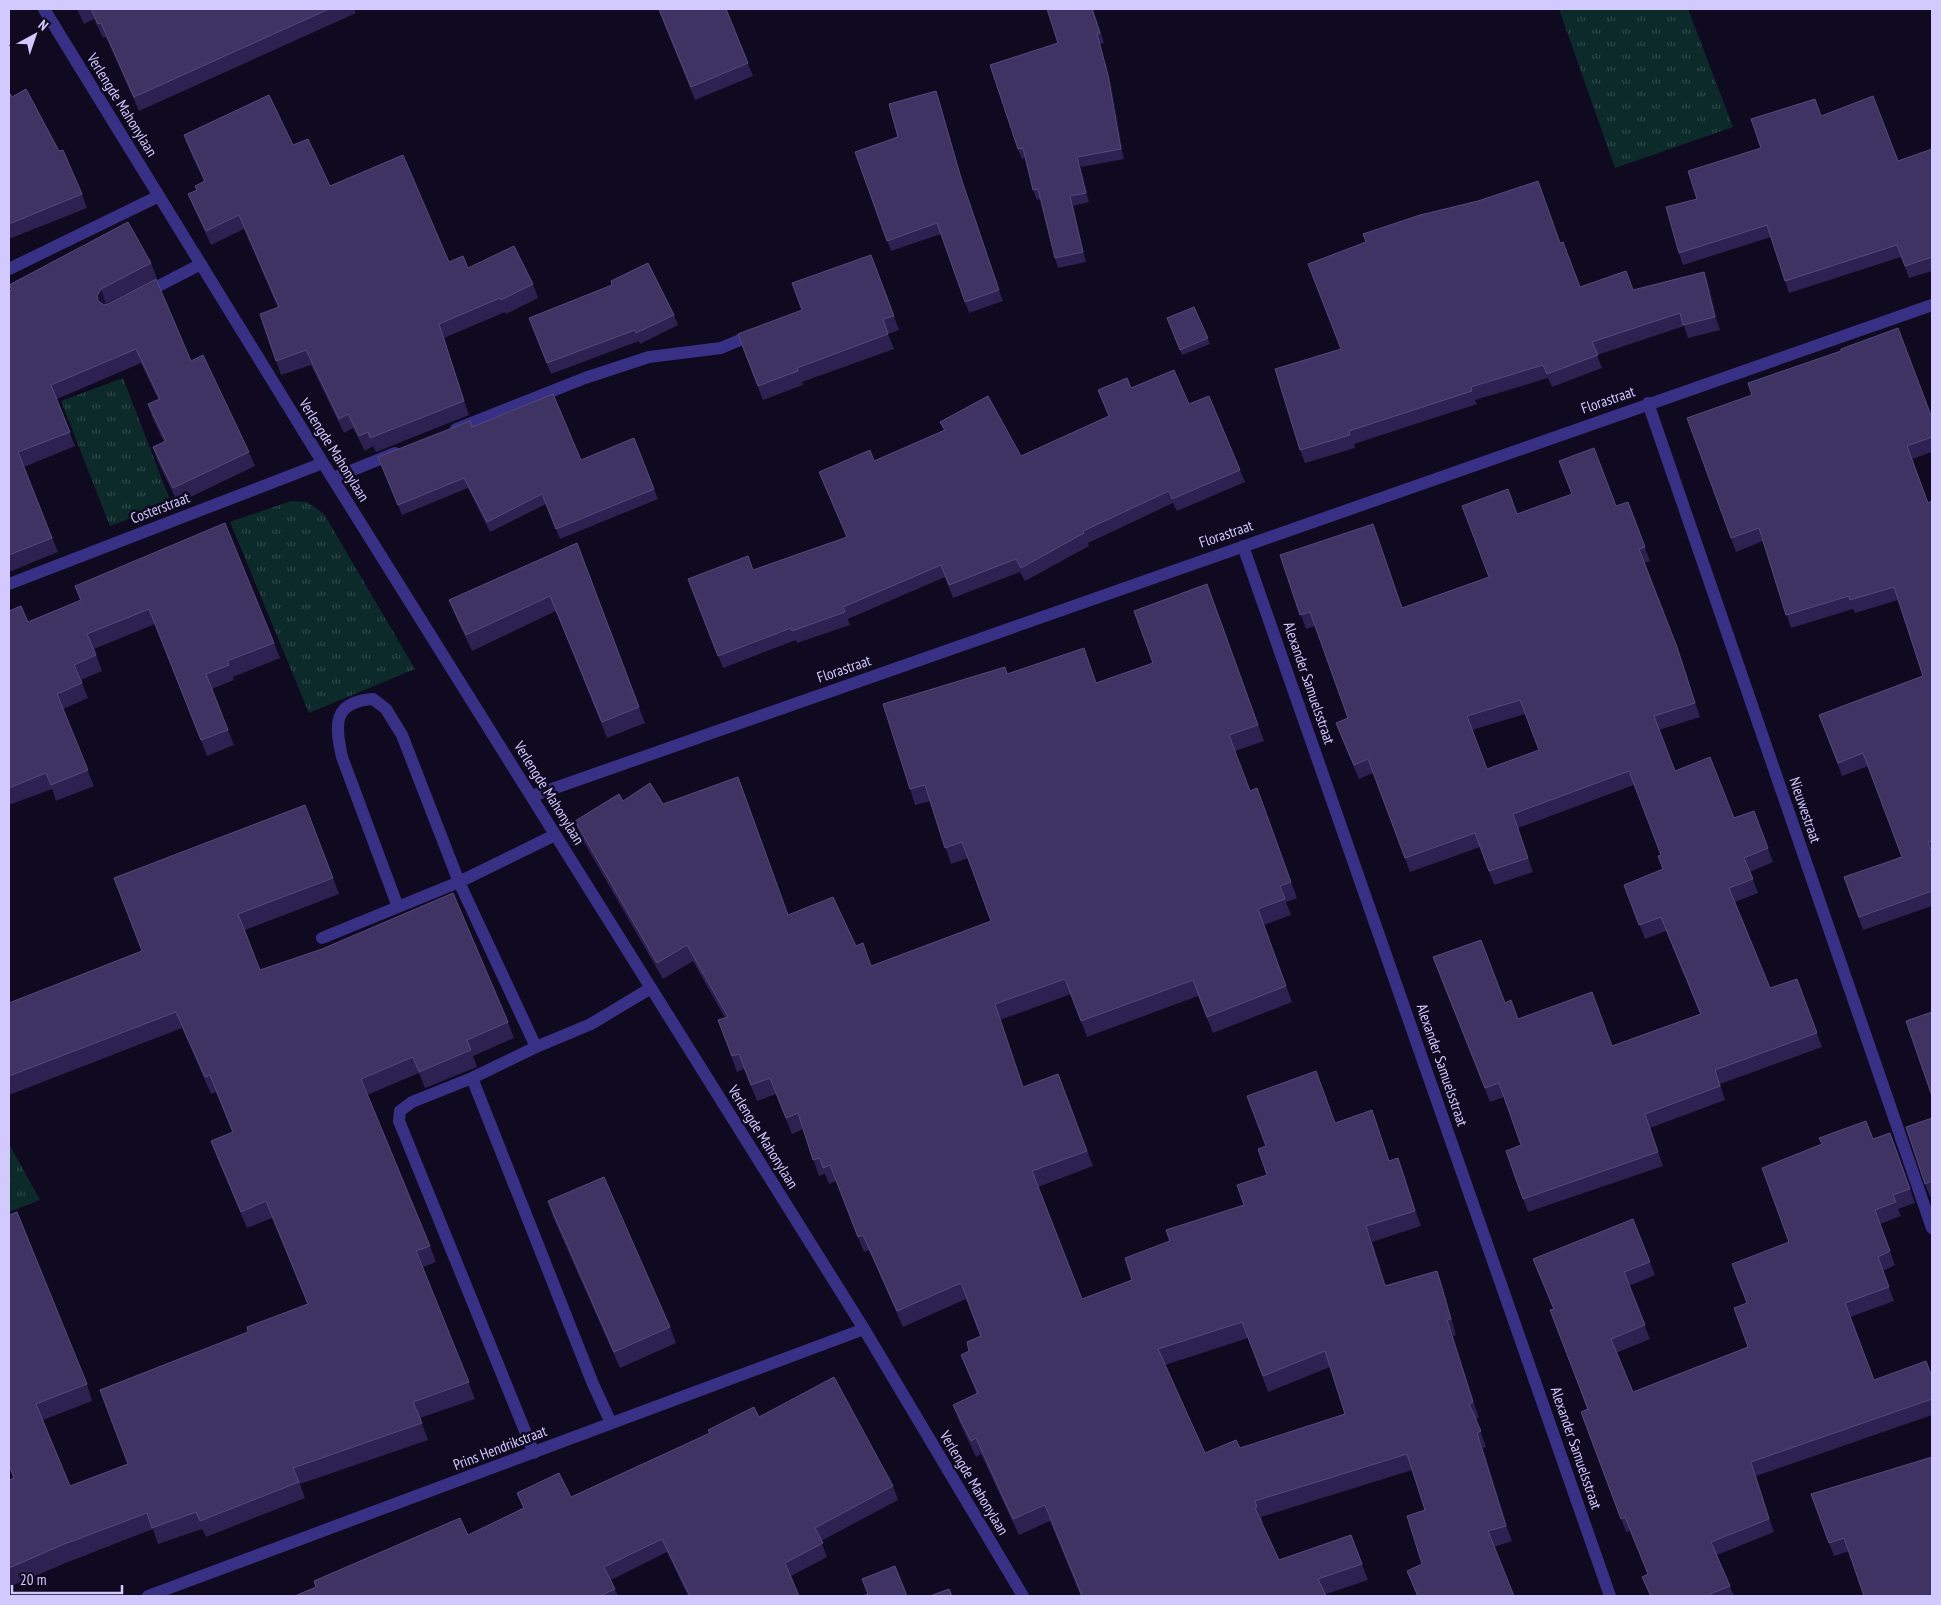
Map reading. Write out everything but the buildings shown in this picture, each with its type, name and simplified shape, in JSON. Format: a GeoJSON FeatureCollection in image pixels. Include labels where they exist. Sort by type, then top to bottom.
{"type":"FeatureCollection","features":[{"type":"Feature","properties":{"kind":"street","name":"Verlengde Mahonylaan"},"geometry":{"type":"LineString","coordinates":[[44,9],[323,463],[864,1329],[1023,1596]]}},
{"type":"Feature","properties":{"kind":"street"},"geometry":{"type":"LineString","coordinates":[[9,269],[159,196]]}},
{"type":"Feature","properties":{"kind":"street"},"geometry":{"type":"LineString","coordinates":[[135,298],[201,264]]}},
{"type":"Feature","properties":{"kind":"street","name":"Florastraat"},"geometry":{"type":"LineString","coordinates":[[532,796],[1648,403],[1932,305]]}},
{"type":"Feature","properties":{"kind":"street"},"geometry":{"type":"LineString","coordinates":[[441,435],[586,378],[649,357],[721,348],[763,330]]}},
{"type":"Feature","properties":{"kind":"street","name":"Nieuwestraat"},"geometry":{"type":"LineString","coordinates":[[1648,403],[1932,1228]]}},
{"type":"Feature","properties":{"kind":"street"},"geometry":{"type":"LineString","coordinates":[[333,478],[405,450]]}},
{"type":"Feature","properties":{"kind":"street","name":"Costerstraat"},"geometry":{"type":"LineString","coordinates":[[9,584],[323,463]]}},
{"type":"Feature","properties":{"kind":"street","name":"Alexander Samuelsstraat"},"geometry":{"type":"LineString","coordinates":[[1243,546],[1610,1596]]}},
{"type":"Feature","properties":{"kind":"street"},"geometry":{"type":"LineString","coordinates":[[398,907],[342,757],[337,733],[338,717],[347,706],[360,700],[373,699],[386,709],[402,735],[459,882],[536,1047]]}},
{"type":"Feature","properties":{"kind":"street"},"geometry":{"type":"LineString","coordinates":[[322,938],[459,882],[555,835]]}},
{"type":"Feature","properties":{"kind":"street"},"geometry":{"type":"LineString","coordinates":[[534,1452],[399,1121],[400,1111],[412,1102],[472,1078],[536,1047],[591,1024],[651,988]]}},
{"type":"Feature","properties":{"kind":"street"},"geometry":{"type":"LineString","coordinates":[[472,1078],[593,1384],[612,1423]]}},
{"type":"Feature","properties":{"kind":"street","name":"Prins Hendrikstraat"},"geometry":{"type":"LineString","coordinates":[[148,1596],[864,1329]]}},
{"type":"Feature","properties":{"kind":"green space"},"geometry":{"type":"Polygon","coordinates":[[[1559,9],[1688,9],[1733,127],[1615,168],[1559,9]]]}},
{"type":"Feature","properties":{"kind":"green space"},"geometry":{"type":"Polygon","coordinates":[[[123,378],[171,503],[110,526],[61,401],[123,378]]]}},
{"type":"Feature","properties":{"kind":"green space"},"geometry":{"type":"Polygon","coordinates":[[[291,501],[307,502],[324,514],[415,669],[309,713],[230,522],[291,501]]]}},
{"type":"Feature","properties":{"kind":"green space"},"geometry":{"type":"Polygon","coordinates":[[[9,1144],[40,1200],[9,1212],[9,1144]]]}}]}
